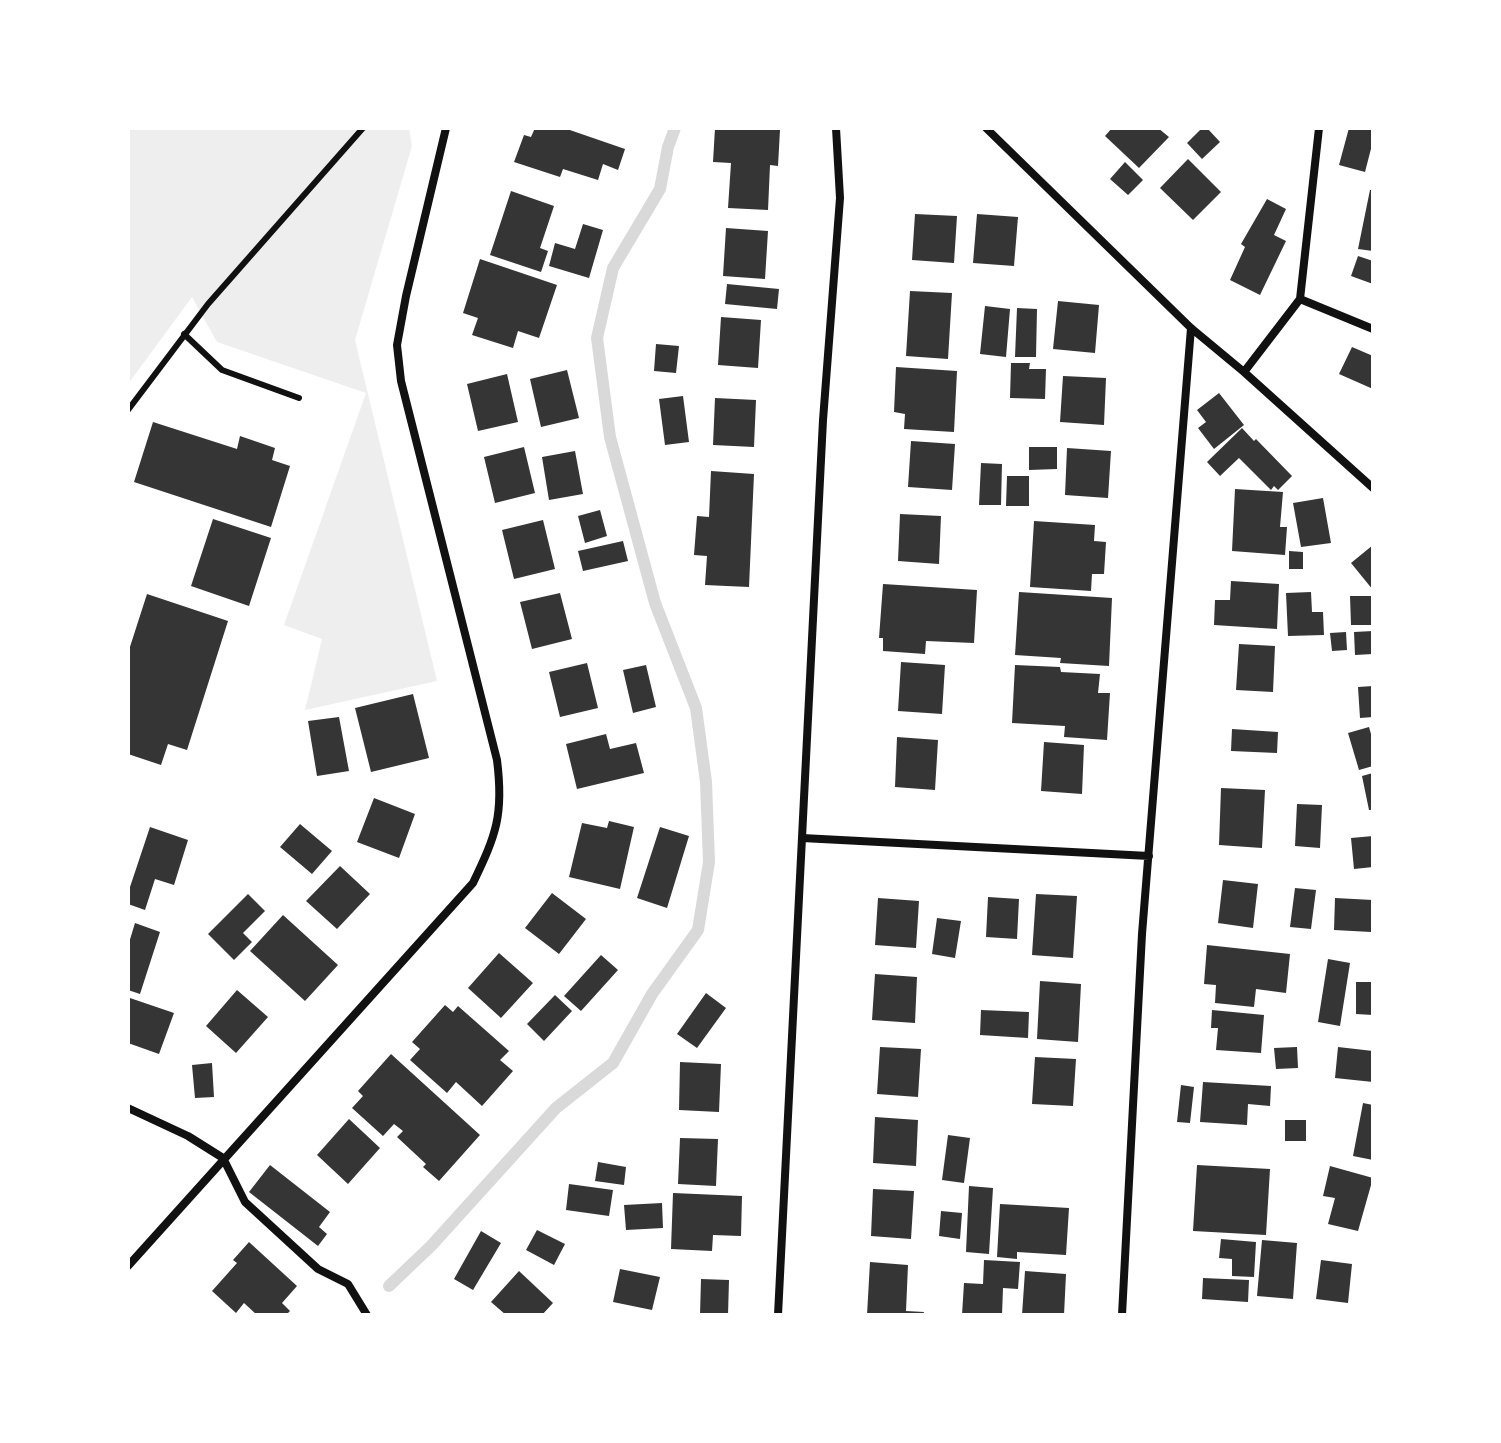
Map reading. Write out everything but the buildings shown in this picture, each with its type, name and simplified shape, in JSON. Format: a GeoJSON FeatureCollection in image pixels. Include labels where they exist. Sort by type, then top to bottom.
{"type":"FeatureCollection","features":[{"type":"Feature","properties":{"kind":"street"},"geometry":{"type":"LineString","coordinates":[[128,1266],[473,883],[493,842],[502,797],[497,760],[401,381],[397,345],[446,128]]}},
{"type":"Feature","properties":{"kind":"street"},"geometry":{"type":"LineString","coordinates":[[778,1315],[823,420],[840,198],[836,128]]}},
{"type":"Feature","properties":{"kind":"street"},"geometry":{"type":"LineString","coordinates":[[986,128],[1191,328],[1373,488]]}},
{"type":"Feature","properties":{"kind":"street"},"geometry":{"type":"LineString","coordinates":[[1244,372],[1300,299],[1319,128]]}},
{"type":"Feature","properties":{"kind":"street"},"geometry":{"type":"LineString","coordinates":[[1300,299],[1373,329]]}},
{"type":"Feature","properties":{"kind":"street"},"geometry":{"type":"LineString","coordinates":[[1122,1315],[1142,934],[1191,328]]}},
{"type":"Feature","properties":{"kind":"street"},"geometry":{"type":"LineString","coordinates":[[802,838],[1149,856]]}},
{"type":"Feature","properties":{"kind":"street"},"geometry":{"type":"LineString","coordinates":[[128,1108],[188,1136],[223,1158],[245,1202],[318,1269],[348,1284],[367,1315]]}},
{"type":"Feature","properties":{"kind":"lane"},"geometry":{"type":"LineString","coordinates":[[128,410],[184,334],[363,128]]}},
{"type":"Feature","properties":{"kind":"lane"},"geometry":{"type":"LineString","coordinates":[[184,334],[222,370],[299,398]]}},
{"type":"Feature","properties":{"kind":"shaded area"},"geometry":{"type":"Polygon","coordinates":[[[128,128],[409,128],[412,146],[355,340],[437,681],[305,710],[322,639],[284,625],[366,393],[217,342],[192,297],[128,384],[128,128]]]}},
{"type":"Feature","properties":{"kind":"waterway"},"geometry":{"type":"LineString","coordinates":[[389,1286],[431,1246],[556,1108],[613,1063],[652,994],[698,930],[709,862],[706,782],[696,708],[655,603],[610,437],[597,338],[613,268],[660,189],[675,128]]}}]}
